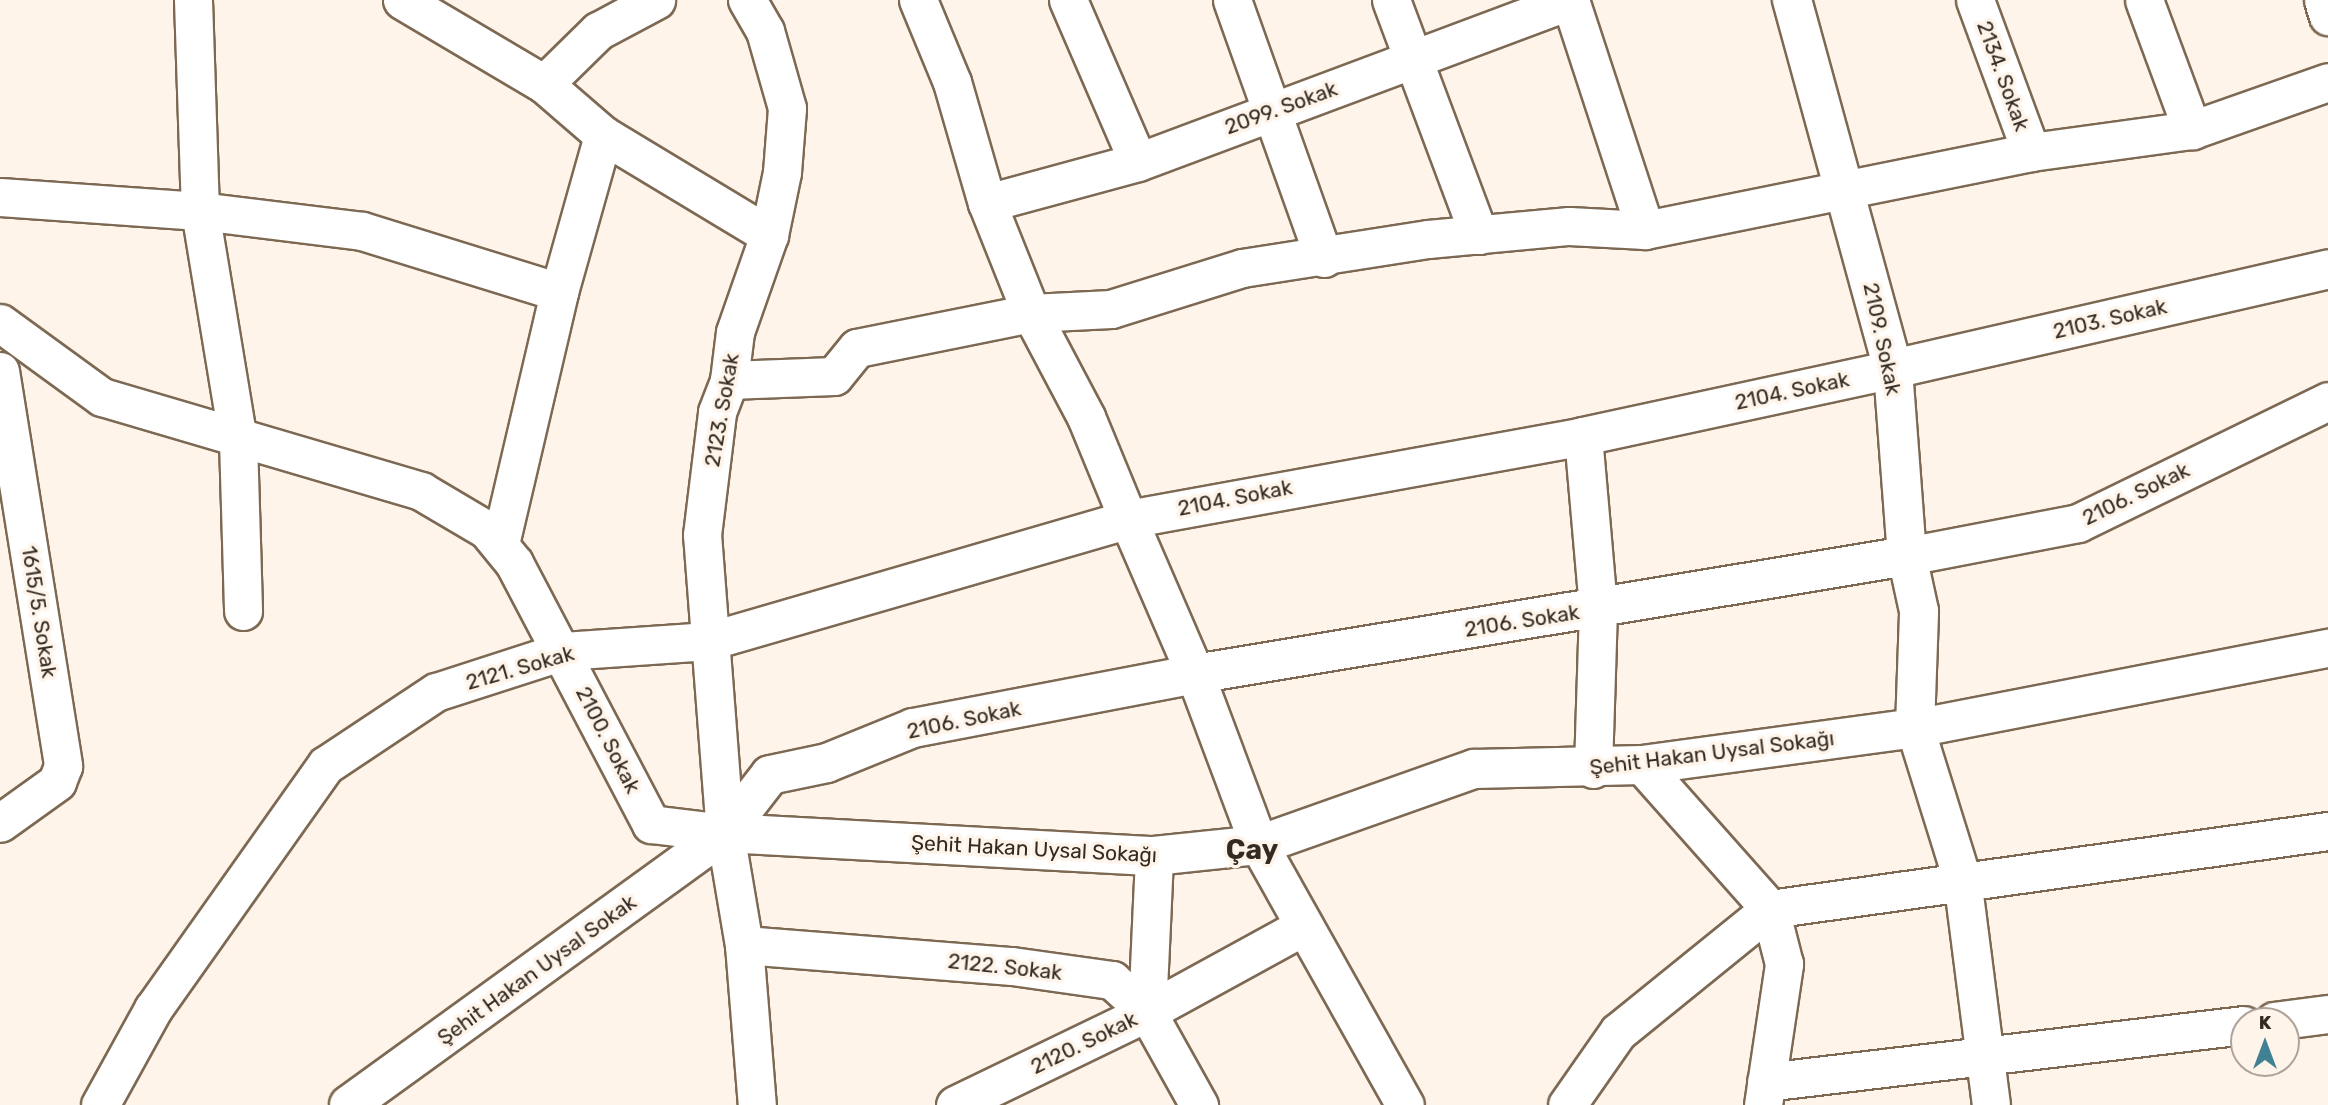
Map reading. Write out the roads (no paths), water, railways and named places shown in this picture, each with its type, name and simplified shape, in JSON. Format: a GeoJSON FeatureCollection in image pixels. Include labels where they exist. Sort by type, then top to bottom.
{"type":"FeatureCollection","features":[{"type":"Feature","properties":{"kind":"main road","name":"2109. Sokak"},"geometry":{"type":"LineString","coordinates":[[1792,0],[1847,191],[1893,369],[1907,556],[1919,611],[1915,728]]}},
{"type":"Feature","properties":{"kind":"main road","name":"2103. Sokak"},"geometry":{"type":"LineString","coordinates":[[1893,369],[2328,269]]}},
{"type":"Feature","properties":{"kind":"main road","name":"2106. Sokak"},"geometry":{"type":"LineString","coordinates":[[725,833],[770,775],[827,763],[913,728],[1195,674],[1907,556]]}},
{"type":"Feature","properties":{"kind":"main road","name":"Şehit Hakan Uysal Sokağı"},"geometry":{"type":"LineString","coordinates":[[725,833],[1154,856],[1259,845],[1474,769],[1593,769],[1642,765],[1915,728]]}},
{"type":"Feature","properties":{"kind":"main road","name":"Şehit Hakan Uysal Sokak"},"geometry":{"type":"LineString","coordinates":[[363,1101],[725,833]]}},
{"type":"Feature","properties":{"kind":"street"},"geometry":{"type":"LineString","coordinates":[[193,0],[200,211],[238,440],[243,611]]}},
{"type":"Feature","properties":{"kind":"street"},"geometry":{"type":"LineString","coordinates":[[402,0],[544,84],[603,135],[769,235]]}},
{"type":"Feature","properties":{"kind":"street"},"geometry":{"type":"LineString","coordinates":[[544,84],[598,31],[656,0]]}},
{"type":"Feature","properties":{"kind":"street","name":"2123. Sokak"},"geometry":{"type":"LineString","coordinates":[[725,833],[702,535],[717,412],[729,380],[735,332],[769,235],[782,172],[787,108],[765,31],[747,0]]}},
{"type":"Feature","properties":{"kind":"street"},"geometry":{"type":"LineString","coordinates":[[918,0],[952,82],[987,203],[1031,313],[1086,417],[1195,674],[1259,845],[1405,1105]]}},
{"type":"Feature","properties":{"kind":"street"},"geometry":{"type":"LineString","coordinates":[[1068,0],[1138,162]]}},
{"type":"Feature","properties":{"kind":"street"},"geometry":{"type":"LineString","coordinates":[[1231,0],[1324,258]]}},
{"type":"Feature","properties":{"kind":"street"},"geometry":{"type":"LineString","coordinates":[[1391,0],[1479,235]]}},
{"type":"Feature","properties":{"kind":"street"},"geometry":{"type":"LineString","coordinates":[[1571,0],[1645,230]]}},
{"type":"Feature","properties":{"kind":"street","name":"2099. Sokak"},"geometry":{"type":"LineString","coordinates":[[987,203],[1138,162],[1571,0]]}},
{"type":"Feature","properties":{"kind":"street","name":"2134. Sokak"},"geometry":{"type":"LineString","coordinates":[[1975,0],[2031,152]]}},
{"type":"Feature","properties":{"kind":"street"},"geometry":{"type":"LineString","coordinates":[[2144,0],[2192,130]]}},
{"type":"Feature","properties":{"kind":"street"},"geometry":{"type":"LineString","coordinates":[[2323,0],[2328,16]]}},
{"type":"Feature","properties":{"kind":"street"},"geometry":{"type":"LineString","coordinates":[[729,380],[834,376],[857,348],[1031,313],[1111,309],[1242,268],[1479,235],[1569,226],[1645,230],[2031,152],[2192,130],[2328,82]]}},
{"type":"Feature","properties":{"kind":"street"},"geometry":{"type":"LineString","coordinates":[[500,544],[559,292],[603,135]]}},
{"type":"Feature","properties":{"kind":"street"},"geometry":{"type":"LineString","coordinates":[[0,197],[200,211],[362,231],[559,292]]}},
{"type":"Feature","properties":{"kind":"street","name":"2100. Sokak"},"geometry":{"type":"LineString","coordinates":[[0,323],[102,397],[238,440],[421,491],[486,530],[500,544],[563,651],[652,824],[725,833]]}},
{"type":"Feature","properties":{"kind":"street","name":"2104. Sokak"},"geometry":{"type":"LineString","coordinates":[[1128,519],[1583,436],[1893,369]]}},
{"type":"Feature","properties":{"kind":"street","name":"1615/5. Sokak"},"geometry":{"type":"LineString","coordinates":[[0,371],[64,766],[57,782],[0,823]]}},
{"type":"Feature","properties":{"kind":"street","name":"2106. Sokak"},"geometry":{"type":"LineString","coordinates":[[1907,556],[2078,523],[2328,401]]}},
{"type":"Feature","properties":{"kind":"street"},"geometry":{"type":"LineString","coordinates":[[1583,436],[1598,609],[1593,769]]}},
{"type":"Feature","properties":{"kind":"street","name":"2121. Sokak"},"geometry":{"type":"LineString","coordinates":[[100,1105],[153,1009],[326,765],[436,692],[563,651],[709,641],[1128,519]]}},
{"type":"Feature","properties":{"kind":"street","name":"Şehit Hakan Uysal Sokağı"},"geometry":{"type":"LineString","coordinates":[[1915,728],[2328,648]]}},
{"type":"Feature","properties":{"kind":"street"},"geometry":{"type":"LineString","coordinates":[[1915,728],[1962,879],[1991,1105]]}},
{"type":"Feature","properties":{"kind":"street"},"geometry":{"type":"LineString","coordinates":[[1642,765],[1770,909],[1784,964],[1764,1094],[1984,1059],[2230,1027]]}},
{"type":"Feature","properties":{"kind":"street"},"geometry":{"type":"LineString","coordinates":[[1567,1105],[1618,1032],[1770,909],[1962,879],[2328,831]]}},
{"type":"Feature","properties":{"kind":"street"},"geometry":{"type":"LineString","coordinates":[[725,833],[744,945],[757,1105]]}},
{"type":"Feature","properties":{"kind":"street","name":"2120. Sokak"},"geometry":{"type":"LineString","coordinates":[[955,1105],[996,1096],[1147,1012],[1154,856]]}},
{"type":"Feature","properties":{"kind":"street"},"geometry":{"type":"LineString","coordinates":[[1147,1012],[1304,926]]}},
{"type":"Feature","properties":{"kind":"street","name":"2122. Sokak"},"geometry":{"type":"LineString","coordinates":[[744,945],[1012,966],[1112,980],[1147,1012],[1199,1105]]}},
{"type":"Feature","properties":{"kind":"street"},"geometry":{"type":"LineString","coordinates":[[2300,1018],[2328,1014]]}},
{"type":"Feature","properties":{"kind":"district","name":"Çay"},"geometry":{"type":"Point","coordinates":[1252,850]}}]}
